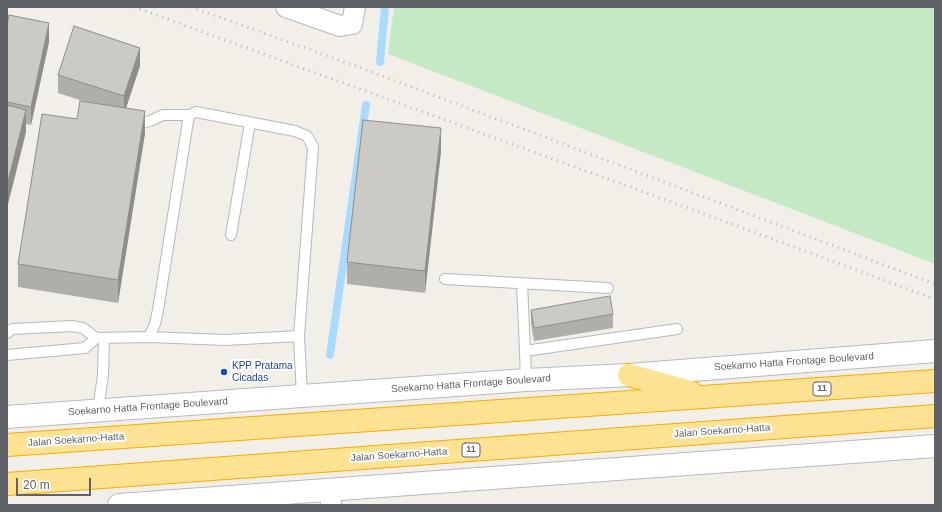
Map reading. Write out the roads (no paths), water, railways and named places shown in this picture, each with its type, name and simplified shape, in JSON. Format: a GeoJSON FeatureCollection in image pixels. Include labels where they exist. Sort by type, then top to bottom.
{"type":"FeatureCollection","features":[{"type":"Feature","properties":{"kind":"highway"},"geometry":{"type":"LineString","coordinates":[[629,375],[708,397]]}},
{"type":"Feature","properties":{"kind":"highway","name":"Jalan Soekarno-Hatta"},"geometry":{"type":"LineString","coordinates":[[7,445],[935,381]]}},
{"type":"Feature","properties":{"kind":"highway","name":"Jalan Soekarno-Hatta"},"geometry":{"type":"LineString","coordinates":[[7,484],[935,416]]}},
{"type":"Feature","properties":{"kind":"main road","name":"Soekarno Hatta Frontage Boulevard"},"geometry":{"type":"LineString","coordinates":[[7,417],[526,380],[629,375],[935,351]]}},
{"type":"Feature","properties":{"kind":"main road"},"geometry":{"type":"LineString","coordinates":[[119,505],[330,497],[935,446]]}},
{"type":"Feature","properties":{"kind":"street"},"geometry":{"type":"LineString","coordinates":[[286,7],[340,26],[352,24],[355,7]]}},
{"type":"Feature","properties":{"kind":"lane"},"geometry":{"type":"LineString","coordinates":[[119,125],[126,126],[164,115],[189,115],[196,112],[295,130],[307,136],[313,147],[299,336],[302,396]]}},
{"type":"Feature","properties":{"kind":"lane"},"geometry":{"type":"LineString","coordinates":[[148,337],[155,324],[158,310],[189,115]]}},
{"type":"Feature","properties":{"kind":"lane"},"geometry":{"type":"LineString","coordinates":[[231,235],[250,123]]}},
{"type":"Feature","properties":{"kind":"lane"},"geometry":{"type":"LineString","coordinates":[[445,278],[608,288]]}},
{"type":"Feature","properties":{"kind":"lane"},"geometry":{"type":"LineString","coordinates":[[522,283],[526,380]]}},
{"type":"Feature","properties":{"kind":"lane"},"geometry":{"type":"LineString","coordinates":[[7,333],[12,329],[72,326],[83,328],[100,338],[148,337],[225,340],[299,336]]}},
{"type":"Feature","properties":{"kind":"lane"},"geometry":{"type":"LineString","coordinates":[[525,351],[677,329]]}},
{"type":"Feature","properties":{"kind":"lane"},"geometry":{"type":"LineString","coordinates":[[7,355],[85,348],[100,338]]}},
{"type":"Feature","properties":{"kind":"lane"},"geometry":{"type":"LineString","coordinates":[[98,410],[103,375],[100,338]]}},
{"type":"Feature","properties":{"kind":"waterway"},"geometry":{"type":"LineString","coordinates":[[380,62],[385,7]]}},
{"type":"Feature","properties":{"kind":"waterway"},"geometry":{"type":"LineString","coordinates":[[330,355],[366,105]]}},
{"type":"Feature","properties":{"kind":"railway"},"geometry":{"type":"LineString","coordinates":[[134,7],[935,299]]}},
{"type":"Feature","properties":{"kind":"railway"},"geometry":{"type":"LineString","coordinates":[[191,7],[364,69],[935,284]]}},
{"type":"Feature","properties":{"kind":"place","name":"KPP Pratama Cicadas"},"geometry":{"type":"Point","coordinates":[224,372]}}]}
